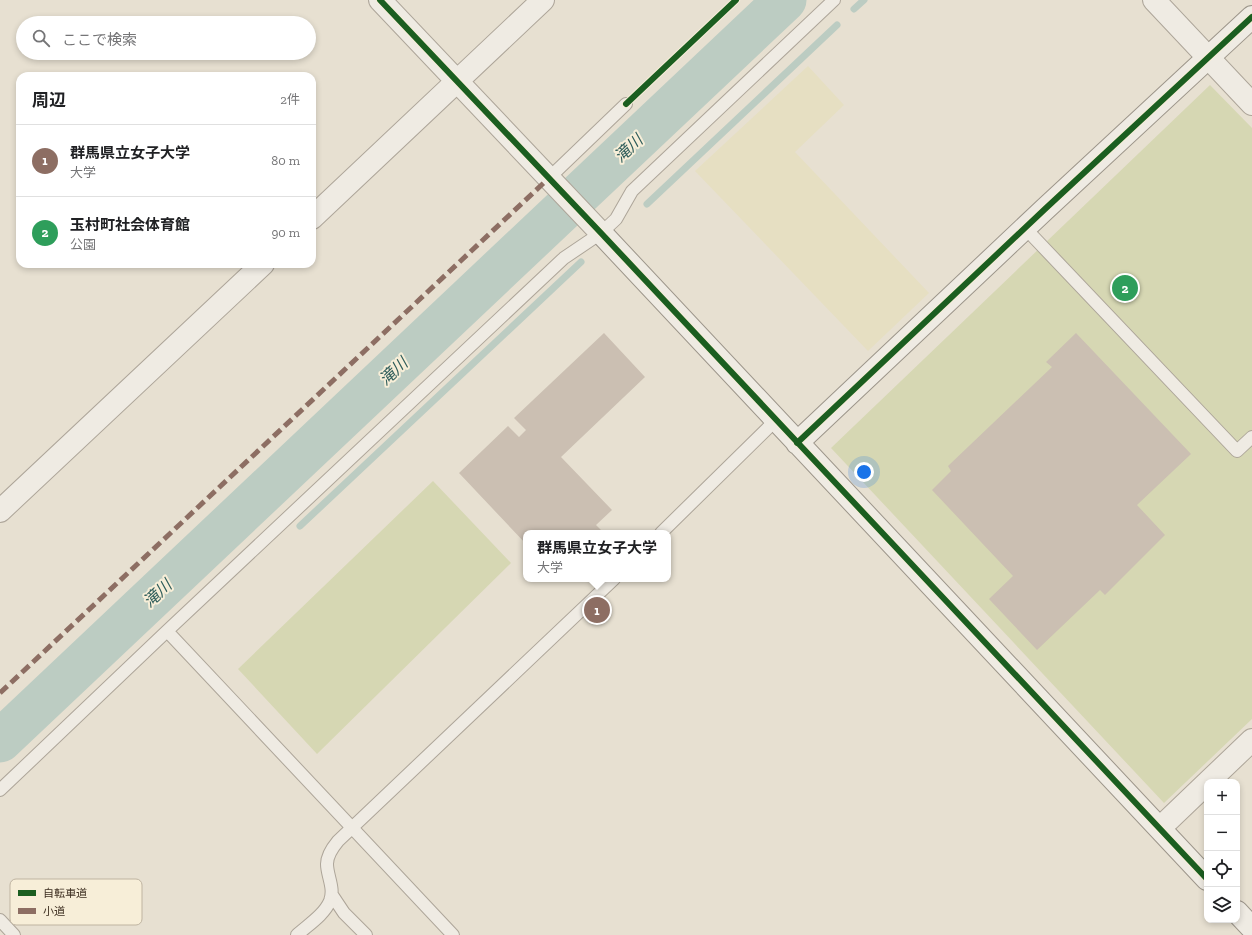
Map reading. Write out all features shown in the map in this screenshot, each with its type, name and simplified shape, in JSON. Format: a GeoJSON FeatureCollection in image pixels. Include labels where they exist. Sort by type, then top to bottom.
{"type":"FeatureCollection","features":[{"type":"Feature","properties":{"kind":"street"},"geometry":{"type":"LineString","coordinates":[[380,0],[551,179],[1204,876]]}},
{"type":"Feature","properties":{"kind":"street"},"geometry":{"type":"LineString","coordinates":[[316,214],[543,0]]}},
{"type":"Feature","properties":{"kind":"street"},"geometry":{"type":"LineString","coordinates":[[1154,0],[1252,104]]}},
{"type":"Feature","properties":{"kind":"street"},"geometry":{"type":"LineString","coordinates":[[797,443],[1252,16]]}},
{"type":"Feature","properties":{"kind":"street"},"geometry":{"type":"LineString","coordinates":[[0,511],[259,268]]}},
{"type":"Feature","properties":{"kind":"street"},"geometry":{"type":"LineString","coordinates":[[1211,779],[1252,740]]}},
{"type":"Feature","properties":{"kind":"street"},"geometry":{"type":"LineString","coordinates":[[1160,828],[1204,786]]}},
{"type":"Feature","properties":{"kind":"street"},"geometry":{"type":"LineString","coordinates":[[1240,915],[1252,928]]}},
{"type":"Feature","properties":{"kind":"lane"},"geometry":{"type":"LineString","coordinates":[[0,790],[596,228],[616,218],[632,191],[834,0]]}},
{"type":"Feature","properties":{"kind":"lane"},"geometry":{"type":"LineString","coordinates":[[551,179],[626,104]]}},
{"type":"Feature","properties":{"kind":"lane"},"geometry":{"type":"LineString","coordinates":[[1025,228],[1237,451],[1252,437]]}},
{"type":"Feature","properties":{"kind":"lane"},"geometry":{"type":"LineString","coordinates":[[665,530],[776,420]]}},
{"type":"Feature","properties":{"kind":"lane"},"geometry":{"type":"LineString","coordinates":[[366,935],[344,913],[332,895],[327,863],[332,848],[611,582]]}},
{"type":"Feature","properties":{"kind":"lane"},"geometry":{"type":"LineString","coordinates":[[167,631],[452,935]]}},
{"type":"Feature","properties":{"kind":"lane"},"geometry":{"type":"LineString","coordinates":[[297,935],[323,911],[329,903],[332,895]]}},
{"type":"Feature","properties":{"kind":"lane"},"geometry":{"type":"LineString","coordinates":[[0,920],[14,935]]}},
{"type":"Feature","properties":{"kind":"shaded area"},"geometry":{"type":"Polygon","coordinates":[[[808,66],[844,105],[795,152],[929,293],[868,351],[695,171],[808,66]]]}},
{"type":"Feature","properties":{"kind":"green space"},"geometry":{"type":"Polygon","coordinates":[[[1210,85],[1252,128],[1252,719],[1164,803],[831,448],[1210,85]]]}},
{"type":"Feature","properties":{"kind":"green space"},"geometry":{"type":"Polygon","coordinates":[[[433,481],[511,563],[317,754],[238,669],[433,481]]]}},
{"type":"Feature","properties":{"kind":"building"},"geometry":{"type":"Polygon","coordinates":[[[604,333],[645,377],[561,457],[612,510],[596,525],[601,530],[523,530],[523,541],[459,473],[508,426],[519,437],[526,430],[514,418],[604,333]]]}},
{"type":"Feature","properties":{"kind":"building"},"geometry":{"type":"Polygon","coordinates":[[[1076,333],[1191,454],[1137,505],[1165,535],[1105,595],[1100,590],[1037,650],[989,599],[1013,576],[932,490],[951,471],[948,466],[1052,367],[1046,362],[1076,333]]]}},
{"type":"Feature","properties":{"kind":"waterway","name":"滝川"},"geometry":{"type":"LineString","coordinates":[[0,741],[785,0]]}},
{"type":"Feature","properties":{"kind":"waterway"},"geometry":{"type":"LineString","coordinates":[[854,9],[864,0]]}},
{"type":"Feature","properties":{"kind":"waterway"},"geometry":{"type":"LineString","coordinates":[[647,204],[837,25]]}},
{"type":"Feature","properties":{"kind":"waterway"},"geometry":{"type":"LineString","coordinates":[[300,526],[581,262]]}},
{"type":"Feature","properties":{"kind":"marked path"},"geometry":{"type":"LineString","coordinates":[[0,693],[549,178]]}},
{"type":"Feature","properties":{"kind":"cycle path"},"geometry":{"type":"LineString","coordinates":[[380,0],[601,233],[1204,876]]}},
{"type":"Feature","properties":{"kind":"cycle path"},"geometry":{"type":"LineString","coordinates":[[626,104],[736,0]]}},
{"type":"Feature","properties":{"kind":"cycle path"},"geometry":{"type":"LineString","coordinates":[[797,443],[1045,209],[1252,17]]}},
{"type":"Feature","properties":{"kind":"place","name":"玉村町社会体育館"},"geometry":{"type":"Point","coordinates":[1125,288]}},
{"type":"Feature","properties":{"kind":"place","name":"群馬県立女子大学"},"geometry":{"type":"Point","coordinates":[597,610]}}]}
